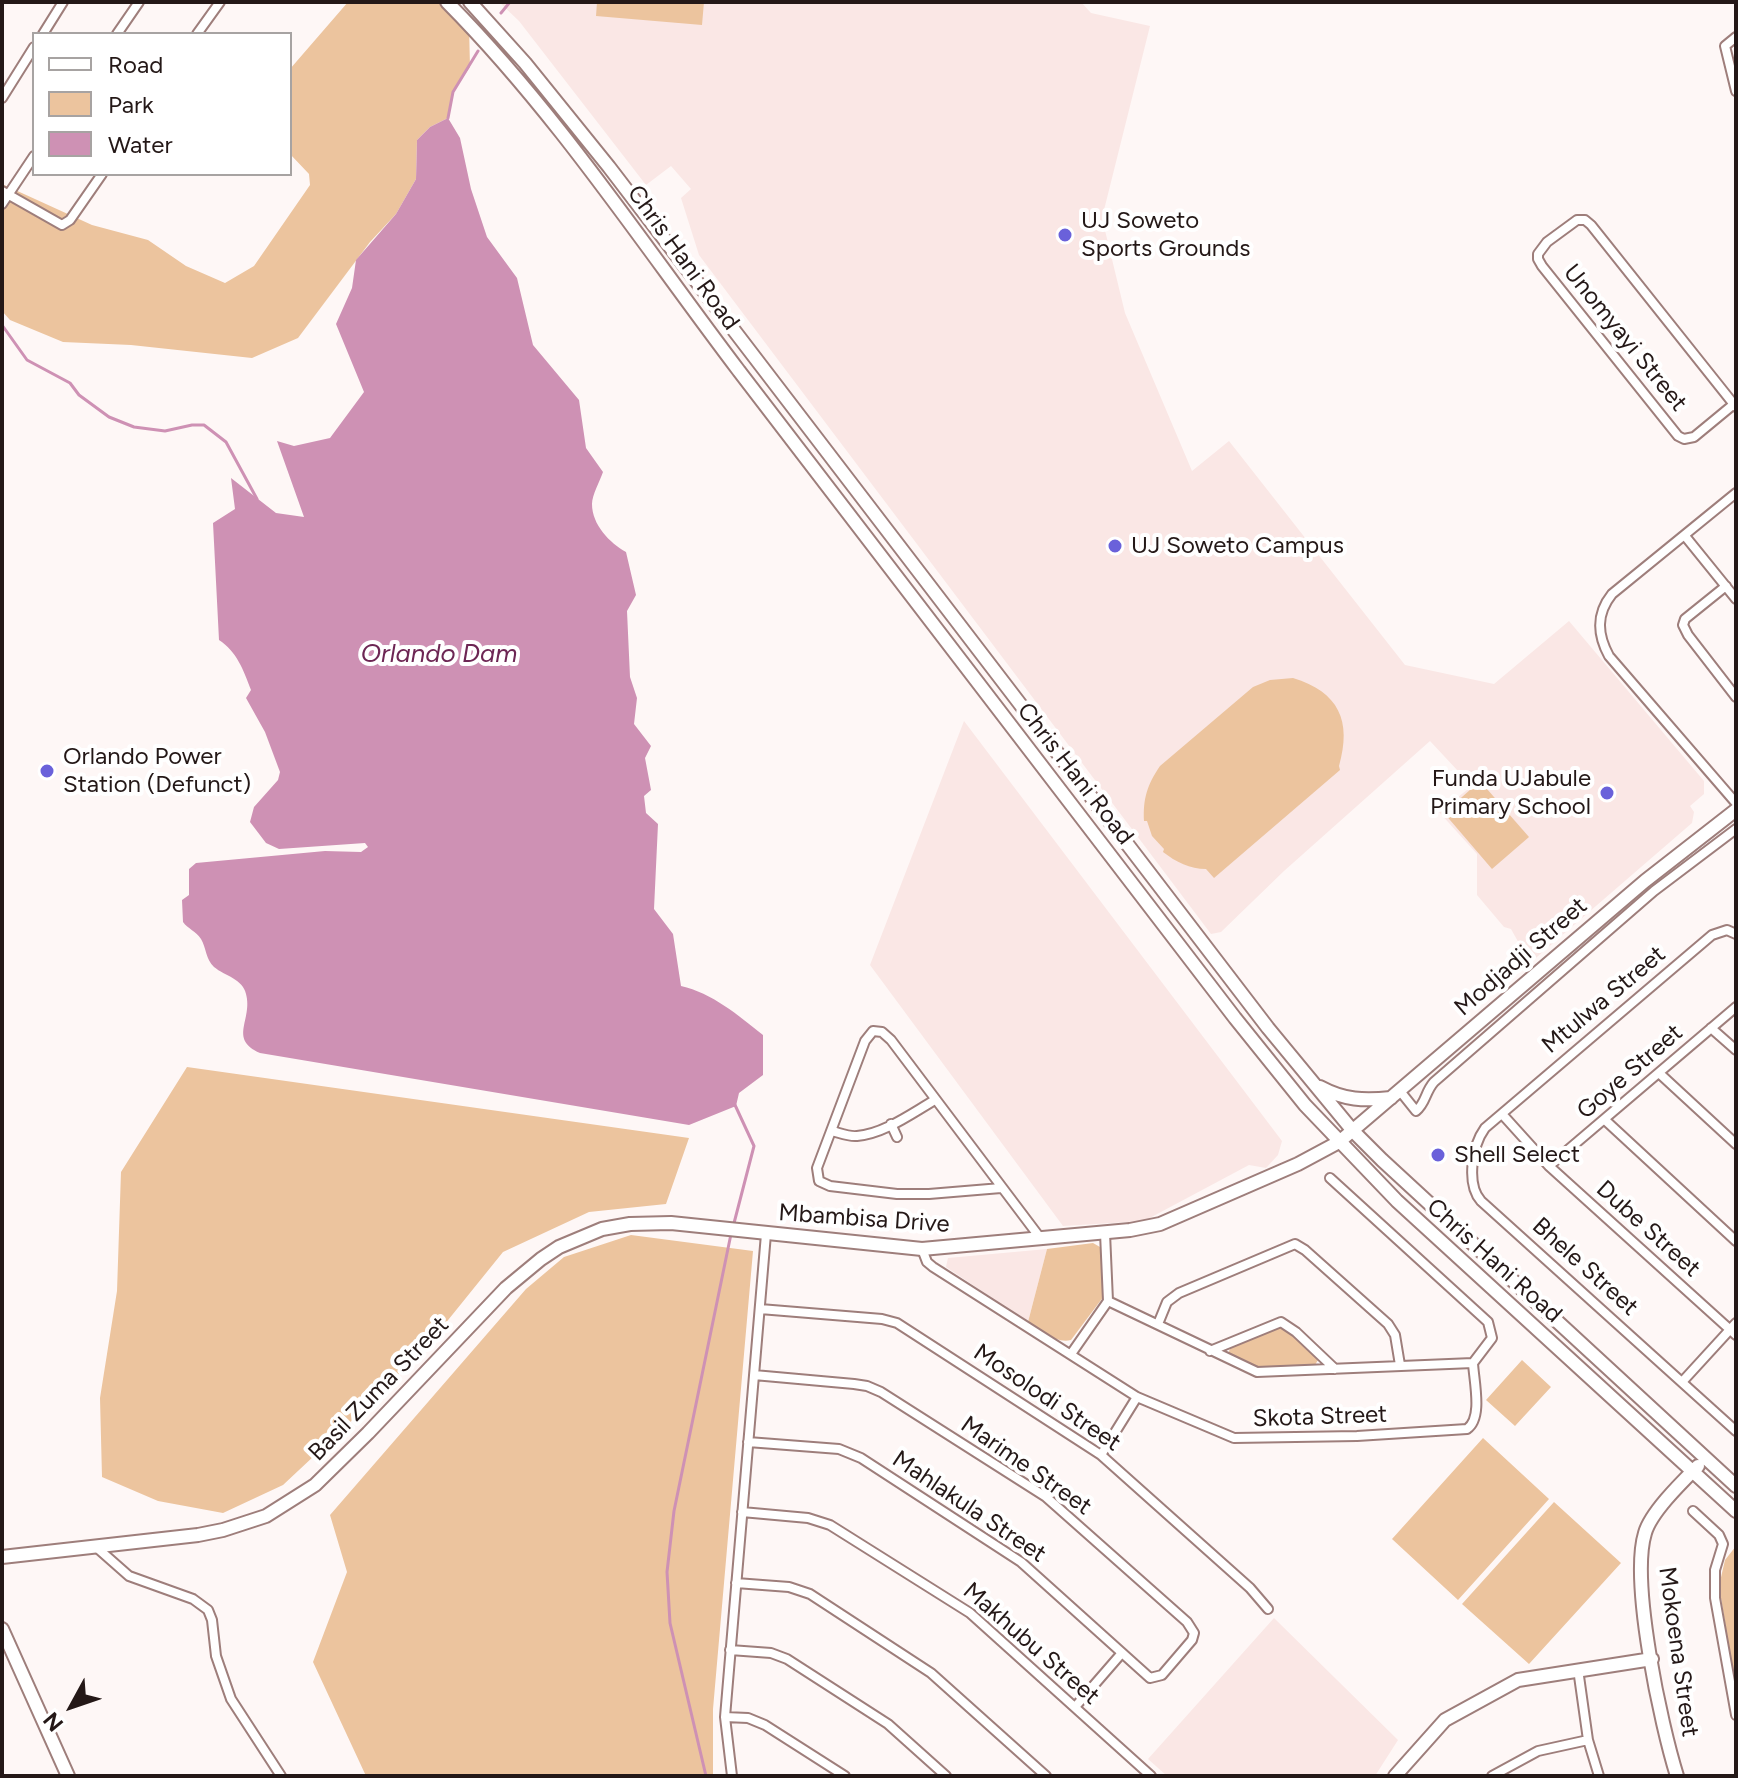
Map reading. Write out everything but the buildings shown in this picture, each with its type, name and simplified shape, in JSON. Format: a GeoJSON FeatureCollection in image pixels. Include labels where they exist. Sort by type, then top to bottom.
{"type":"FeatureCollection","features":[{"type":"Feature","properties":{"kind":"main road","name":"Chris Hani Road"},"geometry":{"type":"LineString","coordinates":[[447,2],[500,57],[561,129],[706,328],[1305,1105],[1437,1239],[1736,1511]]}},
{"type":"Feature","properties":{"kind":"main road","name":"Chris Hani Road"},"geometry":{"type":"LineString","coordinates":[[470,2],[563,108],[1311,1081],[1353,1131],[1436,1212],[1736,1486]]}},
{"type":"Feature","properties":{"kind":"main road"},"geometry":{"type":"LineString","coordinates":[[706,328],[723,315]]}},
{"type":"Feature","properties":{"kind":"main road","name":"Modjadji Street"},"geometry":{"type":"LineString","coordinates":[[1339,1142],[1650,886],[1736,810]]}},
{"type":"Feature","properties":{"kind":"main road"},"geometry":{"type":"LineString","coordinates":[[1311,1081],[1344,1098],[1366,1100],[1395,1094]]}},
{"type":"Feature","properties":{"kind":"main road","name":"Mbambisa Drive"},"geometry":{"type":"LineString","coordinates":[[766,1234],[922,1249],[1105,1233],[1160,1224],[1298,1164],[1339,1142]]}},
{"type":"Feature","properties":{"kind":"main road","name":"Basil Zuma Street"},"geometry":{"type":"LineString","coordinates":[[2,1557],[223,1530],[266,1516],[296,1499],[332,1471],[514,1281],[541,1259],[582,1237],[616,1226],[671,1223],[766,1234]]}},
{"type":"Feature","properties":{"kind":"main road","name":"Mokoena Street"},"geometry":{"type":"LineString","coordinates":[[1677,1776],[1662,1722],[1642,1591],[1644,1539],[1652,1519],[1704,1458]]}},
{"type":"Feature","properties":{"kind":"main road"},"geometry":{"type":"LineString","coordinates":[[2,1629],[68,1776]]}},
{"type":"Feature","properties":{"kind":"main road"},"geometry":{"type":"LineString","coordinates":[[1395,1776],[1433,1731],[1450,1717],[1518,1680],[1652,1659]]}},
{"type":"Feature","properties":{"kind":"street"},"geometry":{"type":"LineString","coordinates":[[44,32],[63,2]]}},
{"type":"Feature","properties":{"kind":"street"},"geometry":{"type":"LineString","coordinates":[[118,32],[139,2]]}},
{"type":"Feature","properties":{"kind":"street"},"geometry":{"type":"LineString","coordinates":[[198,32],[220,2]]}},
{"type":"Feature","properties":{"kind":"street"},"geometry":{"type":"LineString","coordinates":[[1736,37],[1725,46],[1736,91]]}},
{"type":"Feature","properties":{"kind":"street"},"geometry":{"type":"LineString","coordinates":[[2,98],[32,50]]}},
{"type":"Feature","properties":{"kind":"street"},"geometry":{"type":"LineString","coordinates":[[2,204],[5,193],[32,159]]}},
{"type":"Feature","properties":{"kind":"street"},"geometry":{"type":"LineString","coordinates":[[5,193],[62,225],[70,220],[101,176]]}},
{"type":"Feature","properties":{"kind":"street","name":"Unomyayi Street"},"geometry":{"type":"LineString","coordinates":[[1577,220],[1585,220],[1735,406],[1694,437],[1684,439],[1678,436],[1542,266],[1538,259],[1541,249],[1577,220]]}},
{"type":"Feature","properties":{"kind":"street"},"geometry":{"type":"LineString","coordinates":[[1736,493],[1612,594],[1601,610],[1600,634],[1609,656],[1736,803]]}},
{"type":"Feature","properties":{"kind":"street"},"geometry":{"type":"LineString","coordinates":[[1685,536],[1736,599]]}},
{"type":"Feature","properties":{"kind":"street"},"geometry":{"type":"LineString","coordinates":[[1726,586],[1685,619],[1683,625],[1736,697]]}},
{"type":"Feature","properties":{"kind":"street"},"geometry":{"type":"LineString","coordinates":[[1395,1094],[1416,1111],[1434,1082],[1650,886],[1736,829]]}},
{"type":"Feature","properties":{"kind":"street","name":"Mtulwa Street"},"geometry":{"type":"LineString","coordinates":[[1502,1114],[1712,935],[1723,930],[1736,934]]}},
{"type":"Feature","properties":{"kind":"street","name":"Goye Street"},"geometry":{"type":"LineString","coordinates":[[1549,1166],[1736,1007]]}},
{"type":"Feature","properties":{"kind":"street"},"geometry":{"type":"LineString","coordinates":[[1711,1028],[1736,1050]]}},
{"type":"Feature","properties":{"kind":"street"},"geometry":{"type":"LineString","coordinates":[[1001,1188],[897,1194],[823,1184],[818,1179],[817,1168],[865,1041],[876,1030],[886,1034],[1041,1239]]}},
{"type":"Feature","properties":{"kind":"street"},"geometry":{"type":"LineString","coordinates":[[1659,1073],[1736,1144]]}},
{"type":"Feature","properties":{"kind":"street"},"geometry":{"type":"LineString","coordinates":[[832,1131],[858,1136],[891,1124],[935,1100]]}},
{"type":"Feature","properties":{"kind":"street","name":"Dube Street"},"geometry":{"type":"LineString","coordinates":[[1502,1114],[1549,1166],[1734,1329]]}},
{"type":"Feature","properties":{"kind":"street","name":"Bhele Street"},"geometry":{"type":"LineString","coordinates":[[1502,1114],[1480,1134],[1472,1183],[1475,1193],[1736,1431]]}},
{"type":"Feature","properties":{"kind":"street"},"geometry":{"type":"LineString","coordinates":[[1605,1120],[1736,1241]]}},
{"type":"Feature","properties":{"kind":"street"},"geometry":{"type":"LineString","coordinates":[[891,1124],[897,1137]]}},
{"type":"Feature","properties":{"kind":"street"},"geometry":{"type":"LineString","coordinates":[[1108,1301],[1257,1372],[1473,1363],[1492,1338],[1488,1322],[1330,1178]]}},
{"type":"Feature","properties":{"kind":"street"},"geometry":{"type":"LineString","coordinates":[[1071,1354],[1108,1301],[1105,1233]]}},
{"type":"Feature","properties":{"kind":"street","name":"Mbambisa Drive"},"geometry":{"type":"LineString","coordinates":[[732,1776],[725,1717],[766,1234]]}},
{"type":"Feature","properties":{"kind":"street"},"geometry":{"type":"LineString","coordinates":[[1158,1324],[1167,1302],[1179,1293],[1295,1244],[1388,1324],[1395,1335],[1400,1365]]}},
{"type":"Feature","properties":{"kind":"street","name":"Skota Street"},"geometry":{"type":"LineString","coordinates":[[922,1249],[927,1262],[933,1267],[1137,1397],[1243,1440],[1467,1429],[1473,1425],[1476,1415],[1473,1363]]}},
{"type":"Feature","properties":{"kind":"street","name":"Mosolodi Street"},"geometry":{"type":"LineString","coordinates":[[760,1309],[882,1319],[897,1323],[1101,1455],[1250,1588],[1268,1609]]}},
{"type":"Feature","properties":{"kind":"street"},"geometry":{"type":"LineString","coordinates":[[1210,1351],[1281,1322],[1335,1369]]}},
{"type":"Feature","properties":{"kind":"street"},"geometry":{"type":"LineString","coordinates":[[1682,1382],[1734,1329]]}},
{"type":"Feature","properties":{"kind":"street","name":"Marime Street"},"geometry":{"type":"LineString","coordinates":[[754,1375],[867,1386],[1046,1497],[1187,1622],[1194,1633],[1192,1640],[1158,1677],[1145,1675],[1121,1654]]}},
{"type":"Feature","properties":{"kind":"street"},"geometry":{"type":"LineString","coordinates":[[1101,1455],[1137,1397]]}},
{"type":"Feature","properties":{"kind":"street","name":"Mahlakula Street"},"geometry":{"type":"LineString","coordinates":[[748,1442],[839,1449],[861,1458],[1021,1562],[1121,1654]]}},
{"type":"Feature","properties":{"kind":"street"},"geometry":{"type":"LineString","coordinates":[[1693,1511],[1719,1535],[1723,1544],[1715,1570],[1715,1587],[1736,1715]]}},
{"type":"Feature","properties":{"kind":"street","name":"Makhubu Street"},"geometry":{"type":"LineString","coordinates":[[742,1512],[808,1518],[841,1531],[970,1613],[1146,1774]]}},
{"type":"Feature","properties":{"kind":"street"},"geometry":{"type":"LineString","coordinates":[[95,1546],[123,1573],[193,1599],[208,1610],[216,1656],[231,1699],[281,1776]]}},
{"type":"Feature","properties":{"kind":"street"},"geometry":{"type":"LineString","coordinates":[[736,1583],[789,1587],[810,1594],[931,1673],[1046,1776]]}},
{"type":"Feature","properties":{"kind":"street"},"geometry":{"type":"LineString","coordinates":[[730,1650],[771,1653],[787,1659],[888,1724],[946,1776]]}},
{"type":"Feature","properties":{"kind":"street"},"geometry":{"type":"LineString","coordinates":[[1075,1707],[1121,1654]]}},
{"type":"Feature","properties":{"kind":"street"},"geometry":{"type":"LineString","coordinates":[[1578,1669],[1588,1740],[1599,1776]]}},
{"type":"Feature","properties":{"kind":"street"},"geometry":{"type":"LineString","coordinates":[[725,1717],[748,1718],[765,1725],[845,1776]]}},
{"type":"Feature","properties":{"kind":"street"},"geometry":{"type":"LineString","coordinates":[[1492,1776],[1538,1751],[1588,1740]]}},
{"type":"Feature","properties":{"kind":"shaded area","name":"UJ Soweto Campus"},"geometry":{"type":"Polygon","coordinates":[[[499,2],[1081,2],[1091,13],[1150,26],[1102,218],[1125,313],[1192,471],[1229,441],[1405,665],[1494,684],[1569,621],[1704,781],[1704,794],[1690,806],[1694,812],[1692,823],[1530,963],[1511,929],[1504,927],[1477,895],[1477,854],[1439,812],[1472,786],[1430,741],[1284,871],[1221,932],[1211,934],[699,255],[681,198],[691,189],[671,166],[646,185],[519,21],[499,2]]]}},
{"type":"Feature","properties":{"kind":"shaded area"},"geometry":{"type":"Polygon","coordinates":[[[964,721],[1282,1141],[1278,1155],[1266,1168],[1249,1165],[1144,1221],[1063,1226],[870,965],[964,721]]]}},
{"type":"Feature","properties":{"kind":"shaded area"},"geometry":{"type":"Polygon","coordinates":[[[1047,1249],[1028,1322],[946,1267],[948,1258],[1047,1249]]]}},
{"type":"Feature","properties":{"kind":"shaded area"},"geometry":{"type":"Polygon","coordinates":[[[1274,1618],[1398,1740],[1375,1776],[1167,1776],[1148,1759],[1274,1618]]]}},
{"type":"Feature","properties":{"kind":"green space"},"geometry":{"type":"Polygon","coordinates":[[[348,2],[443,2],[469,26],[470,67],[453,92],[448,118],[430,127],[417,140],[416,179],[396,214],[370,242],[298,338],[252,358],[131,345],[63,342],[10,320],[2,311],[2,184],[92,225],[148,240],[186,266],[225,283],[254,266],[310,185],[309,174],[292,156],[292,67],[348,2]]]}},
{"type":"Feature","properties":{"kind":"green space"},"geometry":{"type":"Polygon","coordinates":[[[597,2],[704,2],[702,25],[596,16],[597,2]]]}},
{"type":"Feature","properties":{"kind":"green space"},"geometry":{"type":"Polygon","coordinates":[[[1293,678],[1321,691],[1338,710],[1344,735],[1340,770],[1214,878],[1206,869],[1189,866],[1168,856],[1152,836],[1147,821],[1144,821],[1147,792],[1160,766],[1253,687],[1270,680],[1293,678]]]}},
{"type":"Feature","properties":{"kind":"green space"},"geometry":{"type":"Polygon","coordinates":[[[1480,781],[1529,837],[1492,869],[1444,813],[1480,781]]]}},
{"type":"Feature","properties":{"kind":"green space"},"geometry":{"type":"Polygon","coordinates":[[[187,1067],[689,1138],[666,1204],[589,1212],[503,1252],[436,1335],[377,1397],[283,1485],[223,1513],[158,1501],[102,1477],[100,1398],[117,1291],[121,1172],[187,1067]]]}},
{"type":"Feature","properties":{"kind":"green space"},"geometry":{"type":"Polygon","coordinates":[[[631,1235],[753,1251],[713,1709],[713,1776],[366,1776],[313,1662],[347,1572],[330,1515],[526,1289],[564,1257],[631,1235]]]}},
{"type":"Feature","properties":{"kind":"green space"},"geometry":{"type":"Polygon","coordinates":[[[1093,1243],[1100,1247],[1104,1296],[1071,1340],[1054,1338],[1028,1322],[1047,1249],[1093,1243]]]}},
{"type":"Feature","properties":{"kind":"green space"},"geometry":{"type":"Polygon","coordinates":[[[1280,1326],[1316,1355],[1318,1360],[1315,1365],[1254,1368],[1228,1354],[1231,1346],[1280,1326]]]}},
{"type":"Feature","properties":{"kind":"green space"},"geometry":{"type":"Polygon","coordinates":[[[1522,1360],[1551,1387],[1515,1426],[1486,1400],[1522,1360]]]}},
{"type":"Feature","properties":{"kind":"green space"},"geometry":{"type":"Polygon","coordinates":[[[1483,1438],[1549,1499],[1458,1600],[1392,1539],[1483,1438]]]}},
{"type":"Feature","properties":{"kind":"green space"},"geometry":{"type":"Polygon","coordinates":[[[1554,1502],[1621,1563],[1529,1664],[1462,1604],[1554,1502]]]}},
{"type":"Feature","properties":{"kind":"green space"},"geometry":{"type":"Polygon","coordinates":[[[1736,1546],[1736,1690],[1719,1586],[1725,1560],[1736,1546]]]}},
{"type":"Feature","properties":{"kind":"water","name":"Orlando Dam"},"geometry":{"type":"Polygon","coordinates":[[[448,118],[460,138],[471,189],[487,237],[517,278],[533,345],[579,400],[586,448],[603,472],[592,500],[595,519],[608,538],[626,552],[636,595],[627,611],[630,677],[637,698],[634,724],[651,746],[645,758],[651,790],[644,796],[646,813],[658,824],[654,909],[673,934],[681,986],[714,999],[763,1035],[763,1075],[739,1093],[736,1106],[689,1125],[260,1053],[250,1048],[243,1035],[247,1012],[244,989],[211,964],[201,939],[183,922],[182,900],[189,895],[189,869],[196,863],[325,851],[361,852],[368,847],[365,843],[279,849],[266,843],[250,822],[254,807],[278,780],[280,772],[265,732],[246,698],[251,690],[242,668],[219,640],[213,523],[235,509],[231,478],[276,513],[304,517],[277,441],[294,446],[330,438],[364,392],[336,324],[352,288],[356,260],[396,214],[416,179],[417,140],[430,127],[448,118]]]}},
{"type":"Feature","properties":{"kind":"waterway"},"geometry":{"type":"LineString","coordinates":[[501,13],[510,2]]}},
{"type":"Feature","properties":{"kind":"waterway"},"geometry":{"type":"LineString","coordinates":[[448,118],[453,92],[478,51]]}},
{"type":"Feature","properties":{"kind":"waterway"},"geometry":{"type":"LineString","coordinates":[[2,325],[27,360],[70,383],[79,395],[109,417],[134,427],[165,431],[204,425],[226,442],[257,499]]}},
{"type":"Feature","properties":{"kind":"waterway"},"geometry":{"type":"LineString","coordinates":[[733,1227],[754,1146],[735,1105]]}},
{"type":"Feature","properties":{"kind":"waterway"},"geometry":{"type":"LineString","coordinates":[[706,1776],[670,1623],[667,1572],[674,1511],[731,1234]]}},
{"type":"Feature","properties":{"kind":"place","name":"UJ Soweto Sports Grounds"},"geometry":{"type":"Point","coordinates":[1065,235]}},
{"type":"Feature","properties":{"kind":"place","name":"UJ Soweto Campus"},"geometry":{"type":"Point","coordinates":[1115,546]}},
{"type":"Feature","properties":{"kind":"place","name":"Orlando Power Station (Defunct)"},"geometry":{"type":"Point","coordinates":[47,771]}},
{"type":"Feature","properties":{"kind":"place","name":"Funda UJabule Primary School"},"geometry":{"type":"Point","coordinates":[1607,793]}},
{"type":"Feature","properties":{"kind":"place","name":"Shell Select"},"geometry":{"type":"Point","coordinates":[1438,1155]}}]}
